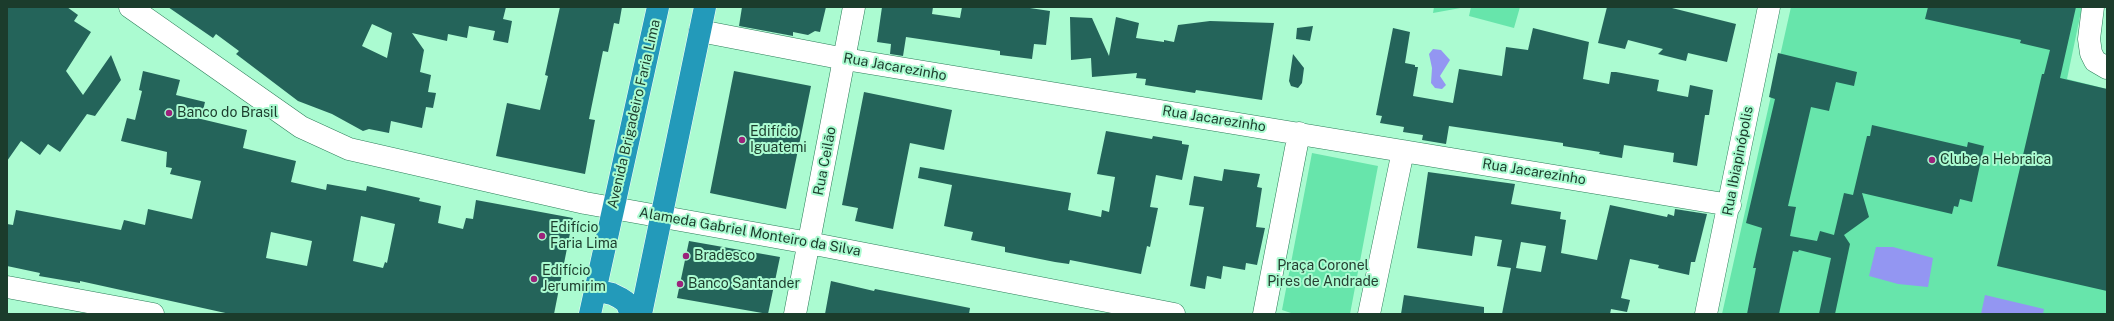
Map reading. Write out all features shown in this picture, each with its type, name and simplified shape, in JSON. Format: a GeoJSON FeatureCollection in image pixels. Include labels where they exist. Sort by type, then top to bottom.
{"type":"FeatureCollection","features":[{"type":"Feature","properties":{"kind":"highway","name":"Avenida Brigadeiro Faria Lima"},"geometry":{"type":"LineString","coordinates":[[590,314],[658,7]]}},
{"type":"Feature","properties":{"kind":"highway"},"geometry":{"type":"LineString","coordinates":[[641,314],[705,7]]}},
{"type":"Feature","properties":{"kind":"highway"},"geometry":{"type":"LineString","coordinates":[[595,290],[612,294],[626,302],[631,314]]}},
{"type":"Feature","properties":{"kind":"street","name":"Alameda Gabriel Monteiro da Silva"},"geometry":{"type":"LineString","coordinates":[[130,7],[289,119],[327,140],[349,149],[613,208],[809,242],[1174,314]]}},
{"type":"Feature","properties":{"kind":"street","name":"Rua Ceilão"},"geometry":{"type":"LineString","coordinates":[[795,314],[854,7]]}},
{"type":"Feature","properties":{"kind":"street","name":"Rua Ibiapinópolis"},"geometry":{"type":"LineString","coordinates":[[1706,314],[1730,205],[1769,7]]}},
{"type":"Feature","properties":{"kind":"street"},"geometry":{"type":"LineString","coordinates":[[2093,7],[2089,39],[2091,53],[2095,61],[2106,68]]}},
{"type":"Feature","properties":{"kind":"street","name":"Rua Jacarezinho"},"geometry":{"type":"LineString","coordinates":[[700,31],[845,59],[1730,205]]}},
{"type":"Feature","properties":{"kind":"street"},"geometry":{"type":"LineString","coordinates":[[1264,314],[1299,133]]}},
{"type":"Feature","properties":{"kind":"street"},"geometry":{"type":"LineString","coordinates":[[1369,314],[1403,151]]}},
{"type":"Feature","properties":{"kind":"street"},"geometry":{"type":"LineString","coordinates":[[7,287],[153,314]]}},
{"type":"Feature","properties":{"kind":"green space"},"geometry":{"type":"Polygon","coordinates":[[[1434,7],[1466,7],[1433,13],[1434,7]]]}},
{"type":"Feature","properties":{"kind":"green space"},"geometry":{"type":"Polygon","coordinates":[[[1471,7],[1520,7],[1514,28],[1469,16],[1471,7]]]}},
{"type":"Feature","properties":{"kind":"green space","name":"Clube a Hebraica"},"geometry":{"type":"Polygon","coordinates":[[[1791,7],[2082,7],[2067,79],[2107,89],[2107,314],[1722,314],[1791,7]]]}},
{"type":"Feature","properties":{"kind":"green space","name":"Praça Coronel Pires de Andrade"},"geometry":{"type":"Polygon","coordinates":[[[1312,153],[1378,166],[1350,314],[1294,314],[1282,310],[1312,153]]]}},
{"type":"Feature","properties":{"kind":"water"},"geometry":{"type":"Polygon","coordinates":[[[1433,49],[1441,50],[1450,60],[1440,76],[1446,85],[1442,89],[1435,88],[1431,83],[1432,68],[1429,54],[1433,49]]]}},
{"type":"Feature","properties":{"kind":"water"},"geometry":{"type":"Polygon","coordinates":[[[1876,247],[1893,247],[1933,258],[1928,287],[1898,284],[1869,276],[1876,247]]]}},
{"type":"Feature","properties":{"kind":"water"},"geometry":{"type":"Polygon","coordinates":[[[1985,295],[2044,309],[2043,314],[1981,314],[1985,295]]]}},
{"type":"Feature","properties":{"kind":"building"},"geometry":{"type":"Polygon","coordinates":[[[7,7],[67,7],[78,15],[74,21],[91,32],[66,71],[83,95],[111,55],[121,80],[95,116],[87,114],[60,152],[48,144],[40,155],[21,141],[7,161],[7,7]]]}},
{"type":"Feature","properties":{"kind":"building"},"geometry":{"type":"Polygon","coordinates":[[[168,7],[506,7],[503,19],[512,21],[508,43],[493,40],[495,31],[469,26],[467,38],[448,34],[447,41],[412,33],[424,50],[420,72],[431,75],[428,92],[436,93],[433,108],[426,107],[422,128],[391,121],[389,133],[369,129],[363,131],[332,114],[298,101],[236,54],[239,51],[216,34],[213,38],[168,7]],[[372,24],[362,46],[387,58],[392,33],[372,24]]]}},
{"type":"Feature","properties":{"kind":"building"},"geometry":{"type":"Polygon","coordinates":[[[560,7],[622,7],[619,24],[614,23],[608,52],[603,51],[589,119],[595,120],[585,174],[496,156],[507,103],[540,110],[548,76],[545,75],[560,7]]]}},
{"type":"Feature","properties":{"kind":"building"},"geometry":{"type":"Polygon","coordinates":[[[742,7],[826,7],[820,32],[815,31],[808,35],[793,32],[793,36],[739,26],[742,7]]]}},
{"type":"Feature","properties":{"kind":"building"},"geometry":{"type":"Polygon","coordinates":[[[882,7],[933,7],[932,14],[960,18],[962,7],[1023,7],[1050,11],[1046,45],[1034,44],[1032,59],[1000,55],[1000,51],[906,37],[903,56],[890,54],[891,44],[877,42],[882,7]]]}},
{"type":"Feature","properties":{"kind":"building"},"geometry":{"type":"Polygon","coordinates":[[[1607,7],[1668,7],[1736,24],[1727,62],[1688,53],[1686,61],[1658,54],[1663,49],[1628,40],[1625,49],[1598,43],[1607,7]]]}},
{"type":"Feature","properties":{"kind":"building"},"geometry":{"type":"Polygon","coordinates":[[[1928,7],[2076,7],[2060,78],[2107,89],[2107,291],[1997,266],[2042,74],[2044,74],[2050,50],[2020,43],[2021,40],[1925,19],[1928,7]]]}},
{"type":"Feature","properties":{"kind":"building"},"geometry":{"type":"Polygon","coordinates":[[[1070,17],[1092,18],[1109,56],[1116,17],[1139,23],[1136,38],[1164,42],[1164,40],[1174,42],[1178,25],[1210,21],[1274,23],[1262,100],[1196,90],[1195,93],[1145,85],[1146,79],[1136,78],[1137,73],[1092,77],[1091,58],[1071,60],[1070,17]]]}},
{"type":"Feature","properties":{"kind":"building"},"geometry":{"type":"Polygon","coordinates":[[[1313,26],[1310,41],[1296,39],[1297,28],[1313,26]]]}},
{"type":"Feature","properties":{"kind":"building"},"geometry":{"type":"Polygon","coordinates":[[[1393,28],[1410,32],[1405,63],[1418,67],[1413,96],[1453,103],[1459,69],[1502,76],[1506,47],[1528,50],[1533,28],[1589,42],[1583,79],[1609,84],[1611,72],[1616,72],[1659,80],[1657,91],[1688,97],[1690,85],[1713,90],[1709,115],[1705,115],[1697,166],[1673,162],[1674,153],[1624,145],[1622,158],[1599,154],[1600,152],[1563,146],[1563,143],[1449,126],[1446,144],[1422,140],[1423,135],[1403,132],[1404,127],[1380,123],[1382,116],[1376,115],[1393,28]]]}},
{"type":"Feature","properties":{"kind":"building"},"geometry":{"type":"Polygon","coordinates":[[[1778,53],[1857,72],[1854,86],[1836,82],[1829,111],[1811,107],[1788,206],[1796,207],[1790,236],[1817,241],[1820,231],[1834,235],[1844,193],[1853,195],[1867,136],[1870,136],[1872,125],[1967,147],[1968,142],[1984,146],[1972,202],[1960,199],[1958,207],[1954,206],[1952,214],[1862,193],[1869,217],[1844,235],[1850,244],[1835,314],[1819,314],[1831,258],[1799,250],[1798,252],[1793,251],[1779,314],[1747,314],[1756,268],[1753,268],[1762,228],[1746,223],[1775,99],[1769,97],[1778,53]]]}},
{"type":"Feature","properties":{"kind":"building"},"geometry":{"type":"Polygon","coordinates":[[[1293,54],[1304,68],[1302,83],[1298,88],[1291,86],[1289,81],[1293,54]]]}},
{"type":"Feature","properties":{"kind":"building"},"geometry":{"type":"Polygon","coordinates":[[[143,71],[180,80],[176,95],[205,102],[201,119],[247,130],[243,148],[296,161],[291,182],[326,190],[327,184],[366,191],[367,186],[420,198],[419,201],[441,206],[438,223],[463,229],[466,218],[473,219],[476,200],[573,218],[554,314],[230,314],[80,281],[80,283],[39,276],[40,273],[7,266],[7,224],[13,225],[16,210],[121,230],[124,220],[145,225],[148,209],[192,219],[201,181],[170,174],[172,168],[166,167],[167,152],[121,141],[127,118],[135,120],[142,91],[139,90],[143,71]],[[361,216],[353,261],[383,268],[385,262],[387,263],[395,224],[361,216]],[[271,232],[266,258],[307,266],[312,241],[271,232]]]}},
{"type":"Feature","properties":{"kind":"building"},"geometry":{"type":"Polygon","coordinates":[[[734,71],[811,86],[786,209],[710,193],[734,71]]]}},
{"type":"Feature","properties":{"kind":"building"},"geometry":{"type":"Polygon","coordinates":[[[864,92],[952,110],[944,150],[910,143],[893,229],[855,221],[858,208],[842,205],[864,92]]]}},
{"type":"Feature","properties":{"kind":"building"},"geometry":{"type":"Polygon","coordinates":[[[1106,131],[1152,139],[1153,136],[1182,141],[1182,144],[1189,145],[1182,180],[1156,175],[1150,207],[1158,208],[1150,247],[1147,246],[1141,274],[1070,260],[1069,264],[1005,252],[1005,247],[971,240],[973,232],[944,226],[952,185],[918,178],[920,167],[1071,193],[1068,210],[1101,217],[1102,210],[1109,212],[1115,177],[1097,174],[1106,131]]]}},
{"type":"Feature","properties":{"kind":"building"},"geometry":{"type":"Polygon","coordinates":[[[1224,169],[1260,174],[1257,187],[1262,188],[1256,227],[1265,228],[1257,265],[1246,263],[1245,270],[1223,266],[1221,279],[1207,276],[1205,289],[1190,286],[1204,207],[1189,205],[1194,176],[1222,181],[1224,169]]]}},
{"type":"Feature","properties":{"kind":"building"},"geometry":{"type":"Polygon","coordinates":[[[1428,172],[1515,184],[1511,204],[1561,212],[1560,219],[1566,220],[1561,253],[1597,260],[1610,205],[1667,217],[1668,214],[1674,216],[1675,209],[1707,214],[1695,262],[1691,262],[1689,275],[1658,268],[1659,265],[1630,259],[1621,298],[1630,300],[1627,312],[1611,309],[1610,314],[1502,314],[1511,268],[1497,266],[1502,240],[1475,236],[1472,256],[1417,248],[1428,172]],[[1521,242],[1516,268],[1541,272],[1546,246],[1521,242]]]}},
{"type":"Feature","properties":{"kind":"building"},"geometry":{"type":"Polygon","coordinates":[[[689,241],[780,257],[768,314],[677,298],[689,241]]]}},
{"type":"Feature","properties":{"kind":"building"},"geometry":{"type":"Polygon","coordinates":[[[831,281],[874,291],[875,289],[970,308],[969,314],[825,314],[831,281]]]}},
{"type":"Feature","properties":{"kind":"building"},"geometry":{"type":"Polygon","coordinates":[[[1404,295],[1484,307],[1484,314],[1401,314],[1404,295]]]}},
{"type":"Feature","properties":{"kind":"place","name":"Banco do Brasil"},"geometry":{"type":"Point","coordinates":[169,113]}},
{"type":"Feature","properties":{"kind":"place","name":"Edifício Iguatemi"},"geometry":{"type":"Point","coordinates":[742,140]}},
{"type":"Feature","properties":{"kind":"place","name":"Clube a Hebraica"},"geometry":{"type":"Point","coordinates":[1932,160]}},
{"type":"Feature","properties":{"kind":"place","name":"Edifício Faria Lima"},"geometry":{"type":"Point","coordinates":[542,236]}},
{"type":"Feature","properties":{"kind":"place","name":"Bradesco"},"geometry":{"type":"Point","coordinates":[686,256]}},
{"type":"Feature","properties":{"kind":"place","name":"Edifício Jerumirim"},"geometry":{"type":"Point","coordinates":[534,279]}},
{"type":"Feature","properties":{"kind":"place","name":"Banco Santander"},"geometry":{"type":"Point","coordinates":[680,284]}}]}
